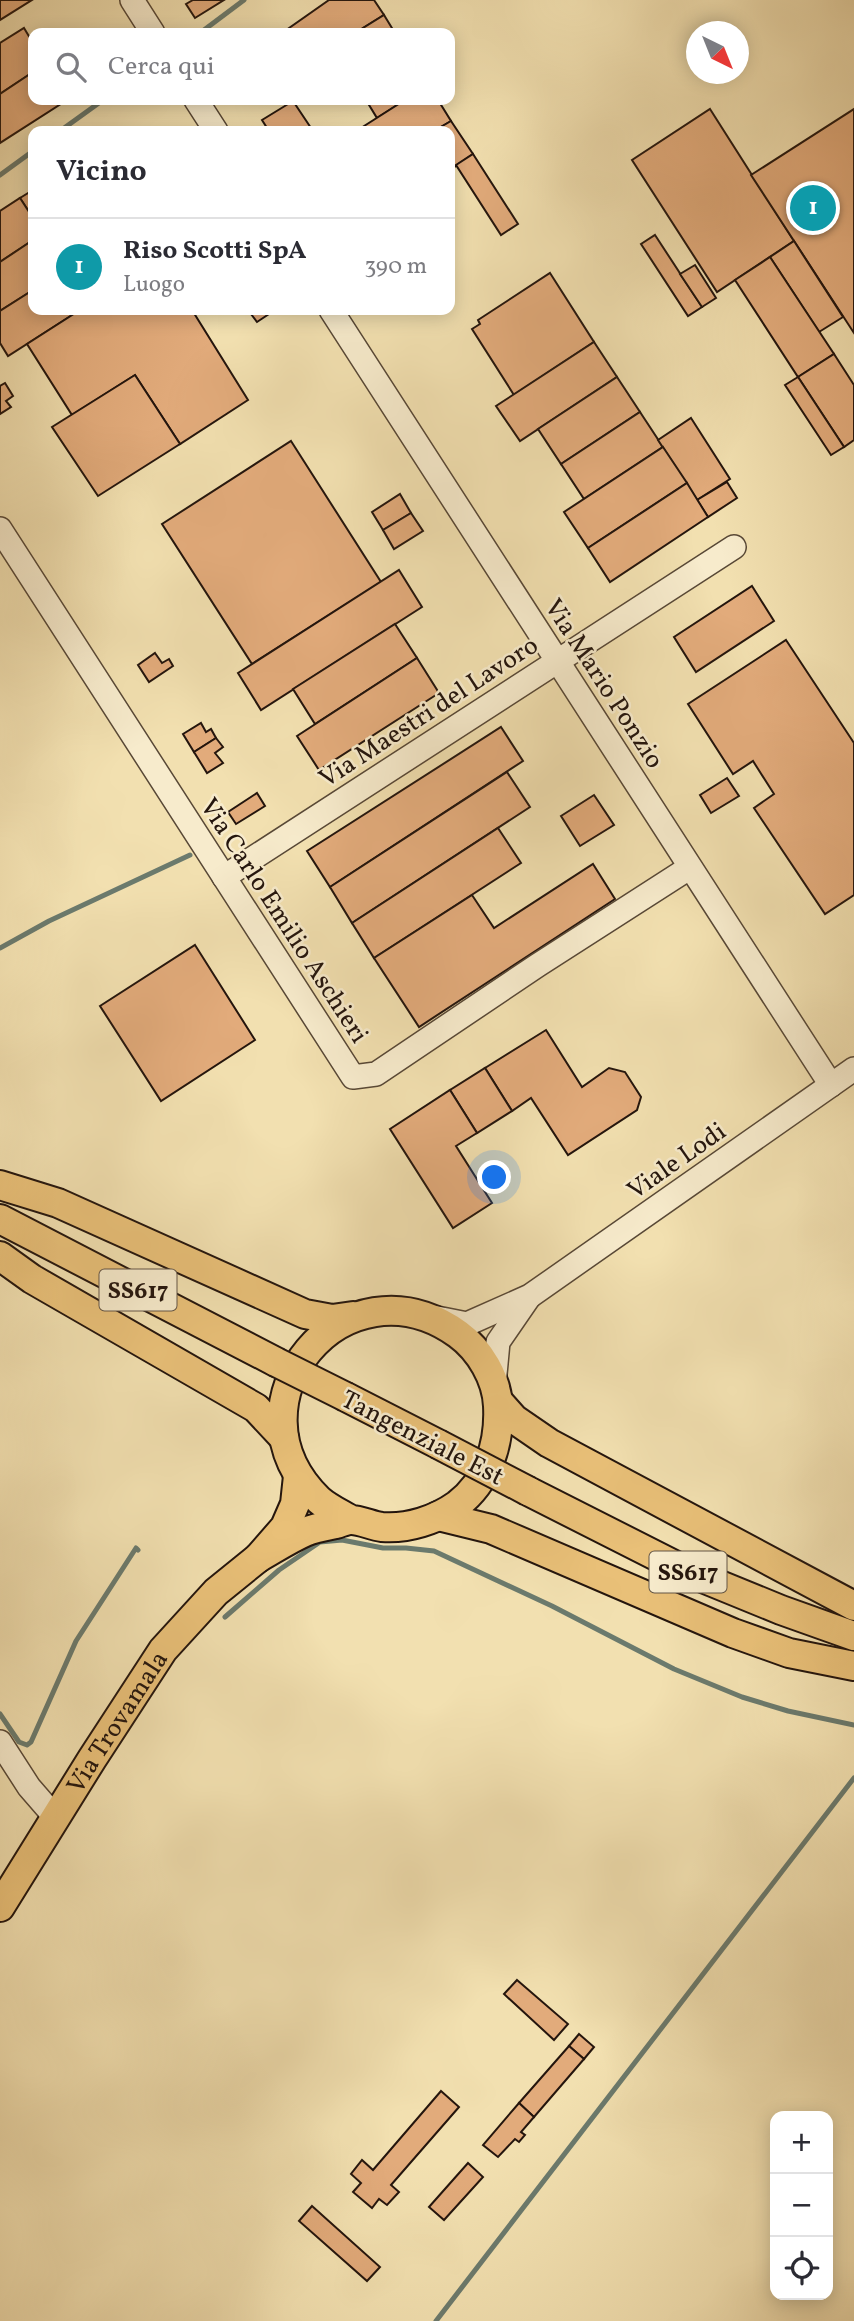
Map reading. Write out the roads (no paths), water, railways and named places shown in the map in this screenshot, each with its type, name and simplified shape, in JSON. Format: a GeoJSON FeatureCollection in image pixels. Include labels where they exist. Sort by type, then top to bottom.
{"type":"FeatureCollection","features":[{"type":"Feature","properties":{"kind":"main road"},"geometry":{"type":"LineString","coordinates":[[0,1185],[58,1203],[306,1314],[332,1319],[386,1310],[417,1313],[443,1323],[465,1339],[483,1360],[496,1393],[514,1419],[550,1443],[854,1606]]}},
{"type":"Feature","properties":{"kind":"main road","name":"Tangenziale Est"},"geometry":{"type":"LineString","coordinates":[[0,1219],[688,1572],[854,1636]]}},
{"type":"Feature","properties":{"kind":"main road"},"geometry":{"type":"LineString","coordinates":[[0,1256],[32,1279],[256,1408],[284,1438]]}},
{"type":"Feature","properties":{"kind":"main road"},"geometry":{"type":"LineString","coordinates":[[356,1316],[333,1327],[313,1343],[298,1364],[287,1387],[283,1412],[284,1438],[289,1458],[298,1476],[321,1502],[351,1520],[382,1527],[414,1525],[438,1516],[458,1504],[475,1488],[496,1447],[499,1424],[496,1393]]}},
{"type":"Feature","properties":{"kind":"main road","name":"Via Trovamala"},"geometry":{"type":"LineString","coordinates":[[258,1558],[285,1527],[295,1504],[298,1476]]}},
{"type":"Feature","properties":{"kind":"main road"},"geometry":{"type":"LineString","coordinates":[[438,1516],[491,1529],[680,1612],[789,1653],[854,1666]]}},
{"type":"Feature","properties":{"kind":"main road","name":"Via Trovamala"},"geometry":{"type":"LineString","coordinates":[[0,1907],[163,1650],[216,1592],[258,1558],[306,1531],[351,1520]]}},
{"type":"Feature","properties":{"kind":"street"},"geometry":{"type":"LineString","coordinates":[[132,0],[150,28]]}},
{"type":"Feature","properties":{"kind":"street"},"geometry":{"type":"LineString","coordinates":[[199,105],[213,126]]}},
{"type":"Feature","properties":{"kind":"street","name":"Via Mario Ponzio"},"geometry":{"type":"LineString","coordinates":[[334,315],[831,1085]]}},
{"type":"Feature","properties":{"kind":"street","name":"Via Carlo Emilio Aschieri"},"geometry":{"type":"LineString","coordinates":[[0,528],[353,1077],[376,1074],[689,868]]}},
{"type":"Feature","properties":{"kind":"street","name":"Via Maestri del Lavoro"},"geometry":{"type":"LineString","coordinates":[[224,877],[734,547]]}},
{"type":"Feature","properties":{"kind":"street","name":"Viale Lodi"},"geometry":{"type":"LineString","coordinates":[[417,1313],[467,1324],[530,1296],[854,1069]]}},
{"type":"Feature","properties":{"kind":"street","name":"Viale Lodi"},"geometry":{"type":"LineString","coordinates":[[496,1393],[498,1342],[530,1296]]}},
{"type":"Feature","properties":{"kind":"street"},"geometry":{"type":"LineString","coordinates":[[0,1742],[29,1787],[55,1817]]}},
{"type":"Feature","properties":{"kind":"waterway"},"geometry":{"type":"LineString","coordinates":[[207,28],[244,0]]}},
{"type":"Feature","properties":{"kind":"waterway"},"geometry":{"type":"LineString","coordinates":[[67,126],[96,105]]}},
{"type":"Feature","properties":{"kind":"waterway"},"geometry":{"type":"LineString","coordinates":[[0,175],[28,155]]}},
{"type":"Feature","properties":{"kind":"waterway"},"geometry":{"type":"LineString","coordinates":[[0,948],[49,921],[190,855]]}},
{"type":"Feature","properties":{"kind":"waterway"},"geometry":{"type":"LineString","coordinates":[[225,1617],[279,1570],[320,1542],[342,1540],[383,1548],[434,1551],[552,1606],[674,1669],[742,1697],[788,1711],[854,1725]]}},
{"type":"Feature","properties":{"kind":"waterway"},"geometry":{"type":"LineString","coordinates":[[0,1714],[19,1742],[27,1745],[31,1742],[76,1641],[136,1548],[138,1550]]}},
{"type":"Feature","properties":{"kind":"waterway"},"geometry":{"type":"LineString","coordinates":[[436,2321],[854,1778]]}},
{"type":"Feature","properties":{"kind":"place","name":"Riso Scotti SpA"},"geometry":{"type":"Point","coordinates":[813,208]}}]}
